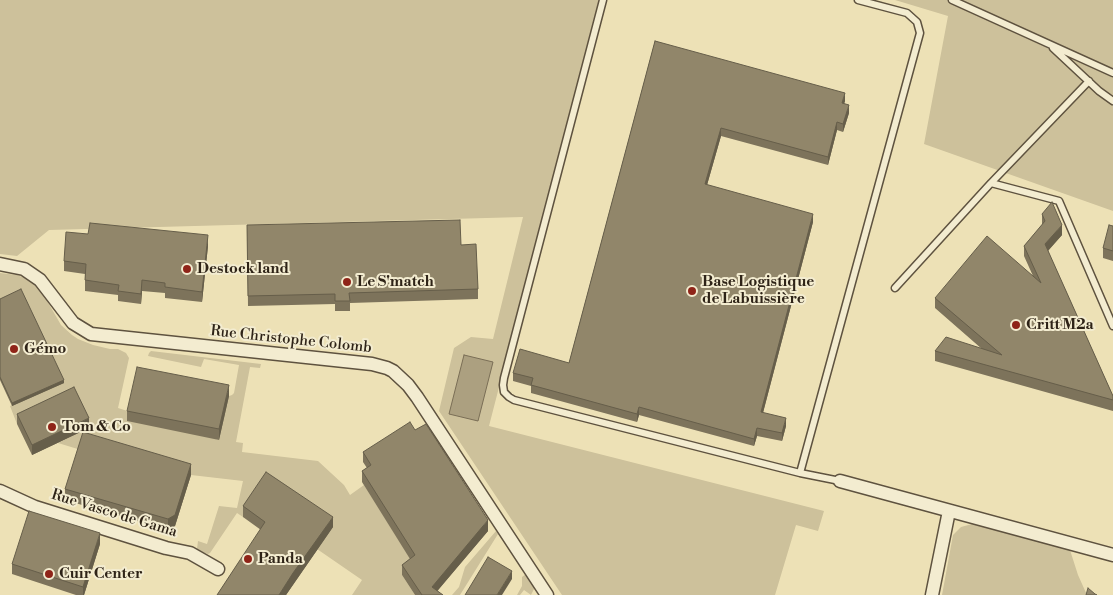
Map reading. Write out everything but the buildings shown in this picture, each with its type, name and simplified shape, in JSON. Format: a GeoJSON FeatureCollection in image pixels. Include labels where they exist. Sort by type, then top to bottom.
{"type":"FeatureCollection","features":[{"type":"Feature","properties":{"kind":"street","name":"Rue Christophe Colomb"},"geometry":{"type":"LineString","coordinates":[[0,264],[24,270],[40,280],[72,323],[91,334],[372,364],[393,371],[417,397],[547,595]]}},
{"type":"Feature","properties":{"kind":"street"},"geometry":{"type":"LineString","coordinates":[[840,481],[1113,556]]}},
{"type":"Feature","properties":{"kind":"street","name":"Rue Vasco de Gama"},"geometry":{"type":"LineString","coordinates":[[0,490],[35,507],[190,554],[218,569]]}},
{"type":"Feature","properties":{"kind":"street"},"geometry":{"type":"LineString","coordinates":[[932,595],[949,511]]}},
{"type":"Feature","properties":{"kind":"lane"},"geometry":{"type":"LineString","coordinates":[[603,0],[507,368],[503,385],[504,392],[514,400],[840,481]]}},
{"type":"Feature","properties":{"kind":"lane"},"geometry":{"type":"LineString","coordinates":[[800,472],[920,33],[917,22],[907,13],[858,0]]}},
{"type":"Feature","properties":{"kind":"lane"},"geometry":{"type":"LineString","coordinates":[[952,0],[1113,73]]}},
{"type":"Feature","properties":{"kind":"lane"},"geometry":{"type":"LineString","coordinates":[[1048,44],[1113,101]]}},
{"type":"Feature","properties":{"kind":"lane"},"geometry":{"type":"LineString","coordinates":[[895,288],[1088,81]]}},
{"type":"Feature","properties":{"kind":"lane"},"geometry":{"type":"LineString","coordinates":[[991,183],[1059,201],[1113,326]]}},
{"type":"Feature","properties":{"kind":"shaded area"},"geometry":{"type":"Polygon","coordinates":[[[0,0],[599,0],[489,426],[824,511],[818,531],[796,525],[775,595],[562,595],[439,411],[454,348],[471,337],[493,339],[523,217],[49,230],[17,256],[0,254],[0,0]]]}},
{"type":"Feature","properties":{"kind":"shaded area"},"geometry":{"type":"Polygon","coordinates":[[[895,0],[1113,0],[1113,211],[924,144],[948,16],[895,0]]]}},
{"type":"Feature","properties":{"kind":"shaded area"},"geometry":{"type":"Polygon","coordinates":[[[0,273],[17,275],[31,280],[42,292],[61,325],[78,339],[93,345],[118,349],[126,353],[129,358],[118,408],[219,440],[229,396],[234,393],[239,365],[204,359],[201,367],[148,356],[149,353],[151,351],[261,364],[260,368],[250,367],[236,442],[243,443],[242,452],[318,461],[344,485],[350,495],[364,485],[415,566],[402,575],[415,595],[352,595],[362,580],[317,549],[237,513],[210,553],[199,551],[197,549],[198,541],[207,544],[219,506],[237,508],[243,481],[191,475],[83,443],[81,450],[58,443],[89,428],[74,398],[17,424],[10,406],[63,383],[0,302],[0,273]]]}},
{"type":"Feature","properties":{"kind":"shaded area"},"geometry":{"type":"Polygon","coordinates":[[[464,355],[493,362],[478,421],[449,414],[464,355]]]}},
{"type":"Feature","properties":{"kind":"shaded area"},"geometry":{"type":"Polygon","coordinates":[[[972,524],[1070,550],[1087,595],[942,595],[953,535],[961,527],[972,524]]]}},
{"type":"Feature","properties":{"kind":"shaded area"},"geometry":{"type":"Polygon","coordinates":[[[496,531],[498,534],[460,595],[452,595],[459,587],[465,567],[496,531]]]}},
{"type":"Feature","properties":{"kind":"shaded area"},"geometry":{"type":"Polygon","coordinates":[[[526,574],[535,587],[531,595],[524,590],[520,595],[517,595],[522,586],[522,577],[526,574]]]}},
{"type":"Feature","properties":{"kind":"place","name":"Destock land"},"geometry":{"type":"Point","coordinates":[187,269]}},
{"type":"Feature","properties":{"kind":"place","name":"Le S'match"},"geometry":{"type":"Point","coordinates":[347,282]}},
{"type":"Feature","properties":{"kind":"place","name":"Base Logistique de Labuissière"},"geometry":{"type":"Point","coordinates":[692,291]}},
{"type":"Feature","properties":{"kind":"place","name":"Critt M2a"},"geometry":{"type":"Point","coordinates":[1016,325]}},
{"type":"Feature","properties":{"kind":"place","name":"Gémo"},"geometry":{"type":"Point","coordinates":[14,349]}},
{"type":"Feature","properties":{"kind":"place","name":"Tom & Co"},"geometry":{"type":"Point","coordinates":[52,427]}},
{"type":"Feature","properties":{"kind":"place","name":"Panda"},"geometry":{"type":"Point","coordinates":[248,559]}},
{"type":"Feature","properties":{"kind":"place","name":"Cuir Center"},"geometry":{"type":"Point","coordinates":[49,574]}}]}
